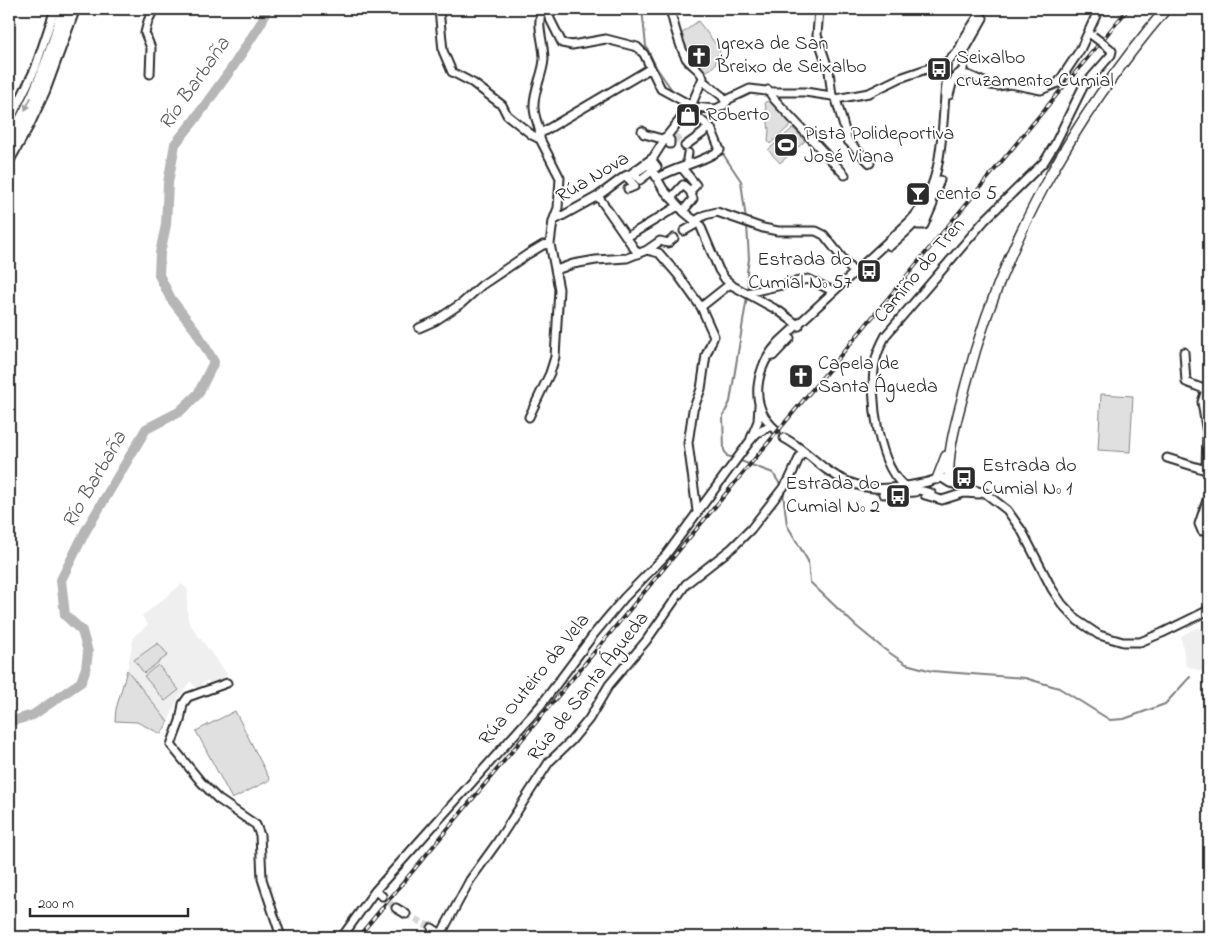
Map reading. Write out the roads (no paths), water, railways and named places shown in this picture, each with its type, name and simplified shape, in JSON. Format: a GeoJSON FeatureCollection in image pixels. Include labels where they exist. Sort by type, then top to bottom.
{"type":"FeatureCollection","features":[{"type":"Feature","properties":{"kind":"highway"},"geometry":{"type":"LineString","coordinates":[[9,159],[44,91],[72,9]]}},
{"type":"Feature","properties":{"kind":"highway"},"geometry":{"type":"LineString","coordinates":[[9,141],[30,100],[46,62],[62,12]]}},
{"type":"Feature","properties":{"kind":"main road"},"geometry":{"type":"LineString","coordinates":[[949,482],[950,450],[969,373],[1006,267],[1030,213],[1092,104],[1134,46],[1166,9]]}},
{"type":"Feature","properties":{"kind":"main road"},"geometry":{"type":"LineString","coordinates":[[935,480],[950,450]]}},
{"type":"Feature","properties":{"kind":"street"},"geometry":{"type":"LineString","coordinates":[[9,122],[35,69],[55,9]]}},
{"type":"Feature","properties":{"kind":"street"},"geometry":{"type":"LineString","coordinates":[[150,74],[151,48],[145,33],[154,9]]}},
{"type":"Feature","properties":{"kind":"street"},"geometry":{"type":"LineString","coordinates":[[439,9],[443,51],[452,72],[473,83],[502,105],[507,115],[532,135],[540,136],[651,68]]}},
{"type":"Feature","properties":{"kind":"street"},"geometry":{"type":"LineString","coordinates":[[543,9],[562,43],[572,46],[606,39],[637,47],[644,54],[661,89],[691,106],[716,109],[724,105],[729,98],[750,89],[805,92],[834,98],[868,93],[900,78],[946,65],[959,58],[968,75]]}},
{"type":"Feature","properties":{"kind":"street"},"geometry":{"type":"LineString","coordinates":[[529,416],[550,373],[555,357],[559,289],[550,244],[553,221],[558,208],[560,178],[540,136],[534,105],[544,58],[539,29],[543,9]]}},
{"type":"Feature","properties":{"kind":"street"},"geometry":{"type":"LineString","coordinates":[[670,9],[684,54],[690,64],[702,73],[703,81],[691,106],[651,164],[661,187],[680,208],[697,222],[719,270],[730,284],[779,311],[798,325]]}},
{"type":"Feature","properties":{"kind":"street"},"geometry":{"type":"LineString","coordinates":[[819,9],[817,35],[848,141],[870,163]]}},
{"type":"Feature","properties":{"kind":"street"},"geometry":{"type":"LineString","coordinates":[[895,235],[903,232],[924,216],[934,197],[943,165],[950,93],[963,65],[967,44],[980,23],[985,9]]}},
{"type":"Feature","properties":{"kind":"street"},"geometry":{"type":"LineString","coordinates":[[924,216],[936,175],[946,65],[985,9]]}},
{"type":"Feature","properties":{"kind":"street"},"geometry":{"type":"LineString","coordinates":[[946,65],[952,75],[968,75],[990,85],[1010,84],[1041,90],[1058,83],[1091,34],[1099,9]]}},
{"type":"Feature","properties":{"kind":"street","name":"Camiño do Tren"},"geometry":{"type":"LineString","coordinates":[[907,486],[897,477],[884,452],[875,417],[873,376],[878,348],[886,335],[985,220],[1044,162],[1083,87],[1111,55],[1112,52],[1109,48],[1091,34]]}},
{"type":"Feature","properties":{"kind":"street"},"geometry":{"type":"LineString","coordinates":[[703,81],[722,96],[726,102]]}},
{"type":"Feature","properties":{"kind":"street"},"geometry":{"type":"LineString","coordinates":[[768,90],[774,99],[845,175]]}},
{"type":"Feature","properties":{"kind":"street"},"geometry":{"type":"LineString","coordinates":[[657,178],[720,150],[711,128],[691,112],[691,106]]}},
{"type":"Feature","properties":{"kind":"street"},"geometry":{"type":"LineString","coordinates":[[685,146],[707,130],[708,127]]}},
{"type":"Feature","properties":{"kind":"street"},"geometry":{"type":"LineString","coordinates":[[642,131],[644,134],[662,139],[671,134]]}},
{"type":"Feature","properties":{"kind":"street"},"geometry":{"type":"LineString","coordinates":[[670,144],[671,134]]}},
{"type":"Feature","properties":{"kind":"street"},"geometry":{"type":"LineString","coordinates":[[688,153],[685,166],[696,185],[690,191]]}},
{"type":"Feature","properties":{"kind":"street","name":"Rúa Nova"},"geometry":{"type":"LineString","coordinates":[[553,221],[598,196],[630,174],[651,164]]}},
{"type":"Feature","properties":{"kind":"street"},"geometry":{"type":"LineString","coordinates":[[628,189],[635,186],[630,174]]}},
{"type":"Feature","properties":{"kind":"street"},"geometry":{"type":"LineString","coordinates":[[750,440],[756,426],[759,405],[757,388],[762,367],[773,349],[833,291],[918,214],[925,203],[936,175]]}},
{"type":"Feature","properties":{"kind":"street"},"geometry":{"type":"LineString","coordinates":[[627,237],[693,199],[690,191],[682,185],[671,198]]}},
{"type":"Feature","properties":{"kind":"street"},"geometry":{"type":"LineString","coordinates":[[598,196],[638,254]]}},
{"type":"Feature","properties":{"kind":"street"},"geometry":{"type":"LineString","coordinates":[[684,231],[705,215],[717,212],[778,231],[816,231],[824,235],[854,273]]}},
{"type":"Feature","properties":{"kind":"street"},"geometry":{"type":"LineString","coordinates":[[763,413],[760,396],[764,372],[783,345],[915,223]]}},
{"type":"Feature","properties":{"kind":"street"},"geometry":{"type":"LineString","coordinates":[[556,270],[573,264],[596,260],[620,259],[647,250],[660,241],[668,242],[674,238]]}},
{"type":"Feature","properties":{"kind":"street"},"geometry":{"type":"LineString","coordinates":[[419,328],[435,321],[482,285],[528,254],[543,245],[550,244]]}},
{"type":"Feature","properties":{"kind":"street"},"geometry":{"type":"LineString","coordinates":[[647,250],[659,254],[678,275],[701,307],[714,336],[706,355],[701,389],[693,410],[688,443],[697,511]]}},
{"type":"Feature","properties":{"kind":"street"},"geometry":{"type":"LineString","coordinates":[[747,293],[808,279],[833,291]]}},
{"type":"Feature","properties":{"kind":"street"},"geometry":{"type":"LineString","coordinates":[[701,307],[730,284]]}},
{"type":"Feature","properties":{"kind":"street"},"geometry":{"type":"LineString","coordinates":[[783,345],[798,325],[822,304],[832,300]]}},
{"type":"Feature","properties":{"kind":"street"},"geometry":{"type":"LineString","coordinates":[[1167,458],[1208,470],[1207,433],[1202,402],[1208,391],[1186,382],[1184,352]]}},
{"type":"Feature","properties":{"kind":"street"},"geometry":{"type":"LineString","coordinates":[[759,405],[778,432],[801,454],[836,481],[857,491],[877,494],[913,491],[932,495]]}},
{"type":"Feature","properties":{"kind":"street"},"geometry":{"type":"LineString","coordinates":[[750,440],[757,433],[778,432],[834,475],[854,485],[877,489],[907,486],[942,478],[949,482],[981,490],[1006,510],[1019,526],[1052,589],[1062,604],[1082,624],[1099,635],[1123,642],[1140,642],[1209,610]]}},
{"type":"Feature","properties":{"kind":"street","name":"Rúa Outeiro da Vela"},"geometry":{"type":"LineString","coordinates":[[342,937],[375,891],[541,704],[624,598],[666,555],[750,440]]}},
{"type":"Feature","properties":{"kind":"street","name":"Rúa de Santa Águeda"},"geometry":{"type":"LineString","coordinates":[[432,928],[441,934],[470,880],[496,844],[548,762],[571,741],[589,719],[609,685],[646,642],[686,584],[732,548],[756,522],[789,480],[801,454]]}},
{"type":"Feature","properties":{"kind":"street"},"geometry":{"type":"LineString","coordinates":[[932,495],[930,488],[935,480]]}},
{"type":"Feature","properties":{"kind":"street"},"geometry":{"type":"LineString","coordinates":[[948,497],[952,489],[949,482]]}},
{"type":"Feature","properties":{"kind":"street"},"geometry":{"type":"LineString","coordinates":[[907,486],[940,500],[961,493],[973,493],[994,499]]}},
{"type":"Feature","properties":{"kind":"street"},"geometry":{"type":"LineString","coordinates":[[1209,494],[1199,524],[1202,531],[1206,531],[1209,528]]}},
{"type":"Feature","properties":{"kind":"street"},"geometry":{"type":"LineString","coordinates":[[227,683],[188,697],[171,745],[201,782],[218,799],[256,825],[260,835],[261,872],[264,888],[282,937]]}},
{"type":"Feature","properties":{"kind":"street"},"geometry":{"type":"LineString","coordinates":[[375,891],[382,896]]}},
{"type":"Feature","properties":{"kind":"street"},"geometry":{"type":"LineString","coordinates":[[396,908],[406,914]]}},
{"type":"Feature","properties":{"kind":"waterway","name":"Río Barbaña"},"geometry":{"type":"LineString","coordinates":[[9,722],[33,715],[81,682],[86,668],[88,652],[82,631],[65,615],[61,580],[85,532],[146,429],[179,412],[198,394],[214,362],[196,331],[171,299],[159,275],[160,253],[166,225],[168,183],[175,144],[232,68],[261,23],[267,9]]}},
{"type":"Feature","properties":{"kind":"waterway"},"geometry":{"type":"LineString","coordinates":[[642,9],[646,46],[656,67],[674,93]]}},
{"type":"Feature","properties":{"kind":"waterway"},"geometry":{"type":"LineString","coordinates":[[698,122],[712,139]]}},
{"type":"Feature","properties":{"kind":"waterway"},"geometry":{"type":"LineString","coordinates":[[721,151],[741,181],[746,220]]}},
{"type":"Feature","properties":{"kind":"waterway"},"geometry":{"type":"LineString","coordinates":[[747,225],[748,289]]}},
{"type":"Feature","properties":{"kind":"waterway"},"geometry":{"type":"LineString","coordinates":[[734,458],[727,456],[724,450],[723,416],[730,402],[747,297]]}},
{"type":"Feature","properties":{"kind":"waterway"},"geometry":{"type":"LineString","coordinates":[[738,460],[773,473],[781,486]]}},
{"type":"Feature","properties":{"kind":"waterway"},"geometry":{"type":"LineString","coordinates":[[783,493],[787,525],[808,561],[810,582],[856,626],[906,664],[932,671],[1025,678],[1059,688],[1110,720],[1124,719],[1165,704],[1190,677]]}},
{"type":"Feature","properties":{"kind":"tunnel"},"geometry":{"type":"LineString","coordinates":[[675,136],[688,149],[688,153]]}},
{"type":"Feature","properties":{"kind":"tunnel"},"geometry":{"type":"LineString","coordinates":[[382,896],[396,908]]}},
{"type":"Feature","properties":{"kind":"tunnel"},"geometry":{"type":"LineString","coordinates":[[406,914],[432,928]]}},
{"type":"Feature","properties":{"kind":"railway"},"geometry":{"type":"LineString","coordinates":[[358,937],[1128,9]]}},
{"type":"Feature","properties":{"kind":"place","name":"Igrexa de San Breixo de Seixalbo"},"geometry":{"type":"Point","coordinates":[699,56]}},
{"type":"Feature","properties":{"kind":"place","name":"Seixalbo cruzamento Cumial"},"geometry":{"type":"Point","coordinates":[939,69]}},
{"type":"Feature","properties":{"kind":"place","name":"Roberto"},"geometry":{"type":"Point","coordinates":[688,115]}},
{"type":"Feature","properties":{"kind":"place","name":"Pista Polideportiva José Viana"},"geometry":{"type":"Point","coordinates":[786,145]}},
{"type":"Feature","properties":{"kind":"place","name":"cento 5"},"geometry":{"type":"Point","coordinates":[918,194]}},
{"type":"Feature","properties":{"kind":"place","name":"Estrada do Cumial Nº 57"},"geometry":{"type":"Point","coordinates":[869,271]}},
{"type":"Feature","properties":{"kind":"place","name":"Capela de Santa Águeda"},"geometry":{"type":"Point","coordinates":[801,376]}},
{"type":"Feature","properties":{"kind":"place","name":"Estrada do Cumial Nº 1"},"geometry":{"type":"Point","coordinates":[964,478]}},
{"type":"Feature","properties":{"kind":"place","name":"Estrada do Cumial Nº 2"},"geometry":{"type":"Point","coordinates":[898,496]}}]}
